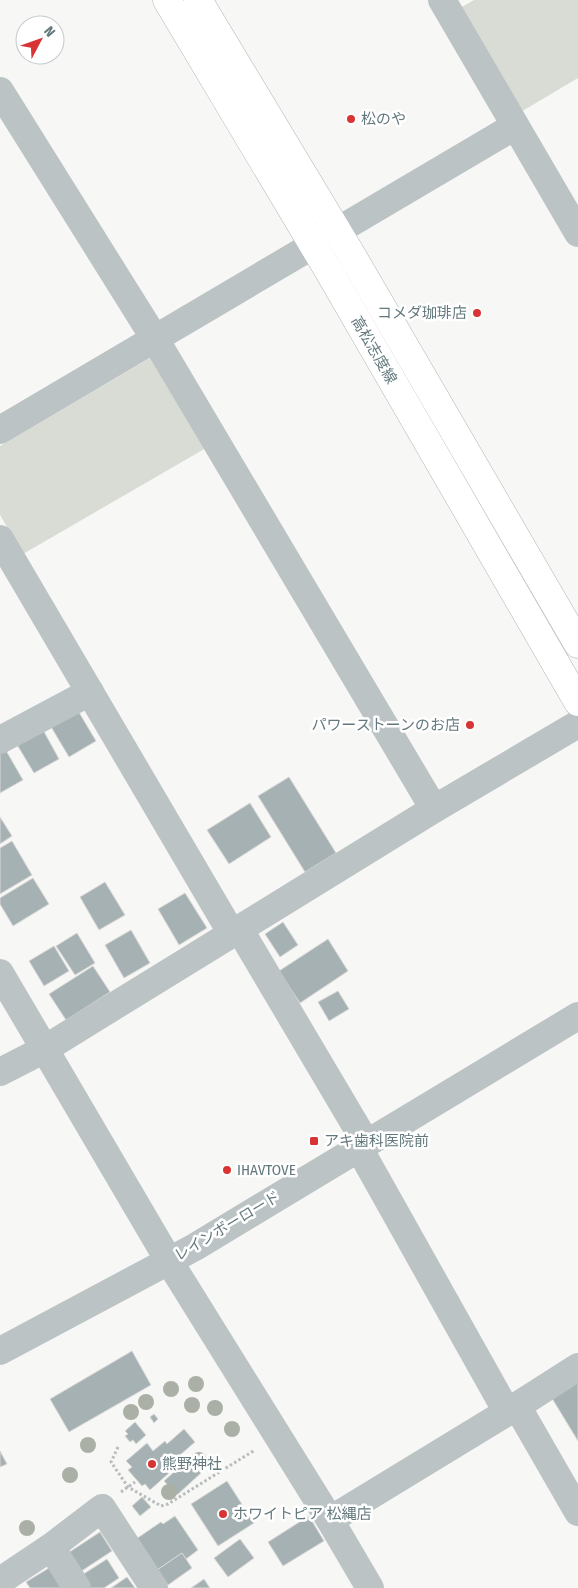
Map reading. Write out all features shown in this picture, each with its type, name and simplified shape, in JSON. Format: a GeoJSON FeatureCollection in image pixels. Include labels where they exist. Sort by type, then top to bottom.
{"type":"FeatureCollection","features":[{"type":"Feature","properties":{"kind":"main road","name":"高松志度線"},"geometry":{"type":"LineString","coordinates":[[167,0],[313,246],[578,702]]}},
{"type":"Feature","properties":{"kind":"main road","name":"高松志度線"},"geometry":{"type":"LineString","coordinates":[[198,0],[337,232],[578,644]]}},
{"type":"Feature","properties":{"kind":"street"},"geometry":{"type":"LineString","coordinates":[[442,0],[578,233]]}},
{"type":"Feature","properties":{"kind":"street"},"geometry":{"type":"LineString","coordinates":[[0,91],[156,339],[434,809]]}},
{"type":"Feature","properties":{"kind":"street"},"geometry":{"type":"LineString","coordinates":[[0,430],[515,126]]}},
{"type":"Feature","properties":{"kind":"street"},"geometry":{"type":"LineString","coordinates":[[0,539],[362,1145],[512,1409],[578,1512]]}},
{"type":"Feature","properties":{"kind":"street"},"geometry":{"type":"LineString","coordinates":[[0,740],[90,692]]}},
{"type":"Feature","properties":{"kind":"street"},"geometry":{"type":"LineString","coordinates":[[0,1072],[44,1050],[434,809],[578,724]]}},
{"type":"Feature","properties":{"kind":"street"},"geometry":{"type":"LineString","coordinates":[[0,973],[169,1261],[330,1520],[370,1588]]}},
{"type":"Feature","properties":{"kind":"street","name":"レインボーロード"},"geometry":{"type":"LineString","coordinates":[[0,1351],[169,1261],[578,1016]]}},
{"type":"Feature","properties":{"kind":"street"},"geometry":{"type":"LineString","coordinates":[[330,1520],[578,1368]]}},
{"type":"Feature","properties":{"kind":"street"},"geometry":{"type":"LineString","coordinates":[[0,1580],[51,1547],[102,1508],[154,1588]]}},
{"type":"Feature","properties":{"kind":"street"},"geometry":{"type":"LineString","coordinates":[[51,1547],[77,1588]]}},
{"type":"Feature","properties":{"kind":"path"},"geometry":{"type":"LineString","coordinates":[[118,1447],[111,1462],[128,1487],[161,1506],[168,1504],[278,1436]]}},
{"type":"Feature","properties":{"kind":"shaded area"},"geometry":{"type":"Polygon","coordinates":[[[474,0],[578,0],[578,78],[519,113],[460,8],[474,0]]]}},
{"type":"Feature","properties":{"kind":"shaded area"},"geometry":{"type":"Polygon","coordinates":[[[152,357],[206,448],[23,554],[0,515],[0,446],[152,357]]]}},
{"type":"Feature","properties":{"kind":"building"},"geometry":{"type":"Polygon","coordinates":[[[77,709],[96,741],[69,757],[50,725],[77,709]]]}},
{"type":"Feature","properties":{"kind":"building"},"geometry":{"type":"Polygon","coordinates":[[[42,728],[59,759],[34,773],[16,743],[42,728]]]}},
{"type":"Feature","properties":{"kind":"building"},"geometry":{"type":"Polygon","coordinates":[[[4,747],[23,780],[0,793],[0,750],[4,747]]]}},
{"type":"Feature","properties":{"kind":"building"},"geometry":{"type":"Polygon","coordinates":[[[289,777],[336,853],[305,872],[258,796],[289,777]]]}},
{"type":"Feature","properties":{"kind":"building"},"geometry":{"type":"Polygon","coordinates":[[[250,803],[271,837],[229,864],[207,830],[250,803]]]}},
{"type":"Feature","properties":{"kind":"building"},"geometry":{"type":"Polygon","coordinates":[[[0,817],[12,836],[0,844],[0,817]]]}},
{"type":"Feature","properties":{"kind":"building"},"geometry":{"type":"Polygon","coordinates":[[[12,841],[32,875],[0,894],[0,848],[12,841]]]}},
{"type":"Feature","properties":{"kind":"building"},"geometry":{"type":"Polygon","coordinates":[[[33,878],[49,904],[13,926],[0,904],[0,898],[33,878]]]}},
{"type":"Feature","properties":{"kind":"building"},"geometry":{"type":"Polygon","coordinates":[[[105,882],[125,915],[99,930],[80,897],[105,882]]]}},
{"type":"Feature","properties":{"kind":"building"},"geometry":{"type":"Polygon","coordinates":[[[185,893],[207,928],[179,945],[158,909],[185,893]]]}},
{"type":"Feature","properties":{"kind":"building"},"geometry":{"type":"Polygon","coordinates":[[[283,922],[298,945],[280,957],[265,934],[283,922]]]}},
{"type":"Feature","properties":{"kind":"building"},"geometry":{"type":"Polygon","coordinates":[[[131,930],[150,963],[124,978],[105,945],[131,930]]]}},
{"type":"Feature","properties":{"kind":"building"},"geometry":{"type":"Polygon","coordinates":[[[77,933],[95,963],[75,975],[56,946],[77,933]]]}},
{"type":"Feature","properties":{"kind":"building"},"geometry":{"type":"Polygon","coordinates":[[[328,939],[348,971],[300,1003],[279,971],[328,939]]]}},
{"type":"Feature","properties":{"kind":"building"},"geometry":{"type":"Polygon","coordinates":[[[54,946],[69,971],[44,986],[29,961],[54,946]]]}},
{"type":"Feature","properties":{"kind":"building"},"geometry":{"type":"Polygon","coordinates":[[[93,966],[110,992],[66,1020],[49,994],[93,966]]]}},
{"type":"Feature","properties":{"kind":"building"},"geometry":{"type":"Polygon","coordinates":[[[338,991],[349,1009],[329,1021],[318,1002],[338,991]]]}},
{"type":"Feature","properties":{"kind":"building"},"geometry":{"type":"Polygon","coordinates":[[[132,1351],[151,1385],[69,1432],[50,1399],[132,1351]]]}},
{"type":"Feature","properties":{"kind":"building"},"geometry":{"type":"Polygon","coordinates":[[[578,1379],[578,1441],[550,1395],[578,1379]]]}},
{"type":"Feature","properties":{"kind":"building"},"geometry":{"type":"Polygon","coordinates":[[[154,1414],[158,1419],[154,1423],[150,1417],[154,1414]]]}},
{"type":"Feature","properties":{"kind":"building"},"geometry":{"type":"Polygon","coordinates":[[[135,1422],[146,1435],[136,1444],[133,1440],[130,1442],[125,1436],[128,1434],[125,1431],[135,1422]]]}},
{"type":"Feature","properties":{"kind":"building"},"geometry":{"type":"Polygon","coordinates":[[[184,1429],[195,1442],[165,1468],[169,1473],[150,1490],[145,1484],[142,1486],[128,1470],[132,1467],[126,1461],[147,1443],[153,1451],[165,1441],[167,1444],[184,1429]]]}},
{"type":"Feature","properties":{"kind":"building"},"geometry":{"type":"Polygon","coordinates":[[[0,1451],[7,1464],[0,1467],[0,1451]]]}},
{"type":"Feature","properties":{"kind":"building"},"geometry":{"type":"Polygon","coordinates":[[[186,1461],[188,1464],[191,1462],[201,1473],[177,1495],[164,1481],[186,1461]]]}},
{"type":"Feature","properties":{"kind":"building","name":"ホワイトピア 松縄店"},"geometry":{"type":"Polygon","coordinates":[[[227,1481],[254,1523],[218,1546],[191,1504],[227,1481]]]}},
{"type":"Feature","properties":{"kind":"building"},"geometry":{"type":"Polygon","coordinates":[[[142,1497],[151,1507],[140,1516],[132,1506],[142,1497]]]}},
{"type":"Feature","properties":{"kind":"building"},"geometry":{"type":"Polygon","coordinates":[[[175,1516],[198,1550],[186,1559],[182,1553],[157,1570],[136,1539],[161,1522],[163,1524],[175,1516]]]}},
{"type":"Feature","properties":{"kind":"building"},"geometry":{"type":"Polygon","coordinates":[[[309,1516],[324,1541],[283,1566],[268,1542],[309,1516]]]}},
{"type":"Feature","properties":{"kind":"building"},"geometry":{"type":"Polygon","coordinates":[[[100,1532],[112,1551],[80,1572],[68,1553],[100,1532]]]}},
{"type":"Feature","properties":{"kind":"building"},"geometry":{"type":"Polygon","coordinates":[[[240,1539],[254,1558],[228,1577],[214,1558],[240,1539]]]}},
{"type":"Feature","properties":{"kind":"building"},"geometry":{"type":"Polygon","coordinates":[[[182,1553],[192,1568],[168,1585],[157,1570],[182,1553]]]}},
{"type":"Feature","properties":{"kind":"building"},"geometry":{"type":"Polygon","coordinates":[[[107,1559],[119,1578],[104,1588],[90,1588],[82,1575],[107,1559]]]}},
{"type":"Feature","properties":{"kind":"building"},"geometry":{"type":"Polygon","coordinates":[[[49,1568],[61,1588],[30,1588],[26,1582],[49,1568]]]}},
{"type":"Feature","properties":{"kind":"building"},"geometry":{"type":"Polygon","coordinates":[[[127,1577],[135,1588],[111,1588],[127,1577]]]}},
{"type":"Feature","properties":{"kind":"building"},"geometry":{"type":"Polygon","coordinates":[[[204,1579],[210,1588],[191,1588],[204,1579]]]}},
{"type":"Feature","properties":{"kind":"place","name":"松のや"},"geometry":{"type":"Point","coordinates":[351,119]}},
{"type":"Feature","properties":{"kind":"place","name":"コメダ珈琲店"},"geometry":{"type":"Point","coordinates":[477,313]}},
{"type":"Feature","properties":{"kind":"place","name":"パワーストーンのお店"},"geometry":{"type":"Point","coordinates":[470,725]}},
{"type":"Feature","properties":{"kind":"place","name":"アキ歯科医院前"},"geometry":{"type":"Point","coordinates":[314,1141]}},
{"type":"Feature","properties":{"kind":"place","name":"IHAVTOVE"},"geometry":{"type":"Point","coordinates":[227,1170]}},
{"type":"Feature","properties":{"kind":"place","name":"熊野神社"},"geometry":{"type":"Point","coordinates":[152,1464]}},
{"type":"Feature","properties":{"kind":"place","name":"ホワイトピア 松縄店"},"geometry":{"type":"Point","coordinates":[223,1514]}}]}
